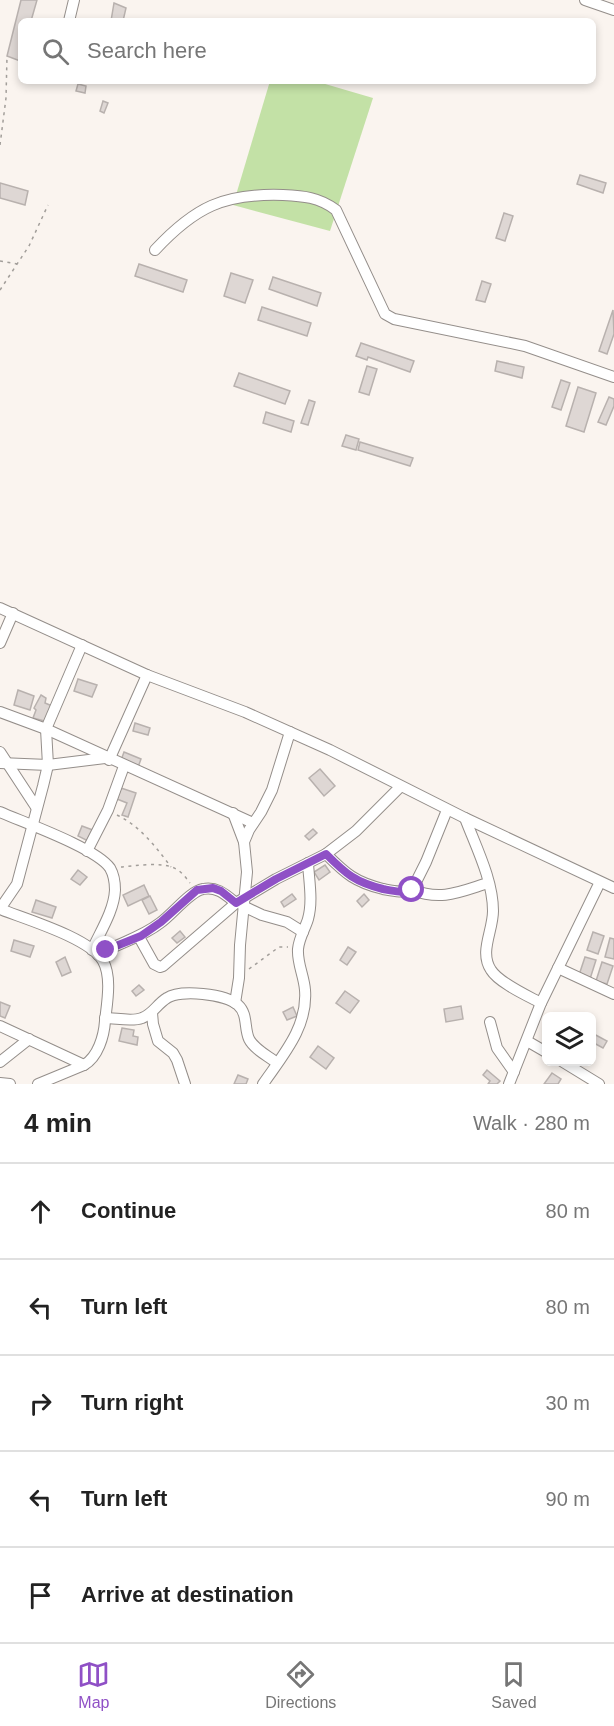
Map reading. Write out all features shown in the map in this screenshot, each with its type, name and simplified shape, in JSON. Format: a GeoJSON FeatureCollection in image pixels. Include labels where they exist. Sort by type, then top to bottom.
{"type":"FeatureCollection","features":[{"type":"Feature","properties":{"kind":"street"},"geometry":{"type":"LineString","coordinates":[[70,18],[74,0]]}},
{"type":"Feature","properties":{"kind":"street"},"geometry":{"type":"LineString","coordinates":[[585,0],[614,10]]}},
{"type":"Feature","properties":{"kind":"street"},"geometry":{"type":"LineString","coordinates":[[155,250],[176,228],[196,213],[223,200],[267,195],[294,196],[324,201],[336,210],[385,314],[394,319],[525,346],[614,377]]}},
{"type":"Feature","properties":{"kind":"street"},"geometry":{"type":"LineString","coordinates":[[0,608],[147,675],[245,712],[330,750],[447,810],[614,888]]}},
{"type":"Feature","properties":{"kind":"street"},"geometry":{"type":"LineString","coordinates":[[0,643],[13,614]]}},
{"type":"Feature","properties":{"kind":"street"},"geometry":{"type":"LineString","coordinates":[[38,1084],[90,1062],[100,1042],[105,1017],[107,978],[102,959],[65,933],[0,909],[17,884],[48,765],[46,729],[82,645]]}},
{"type":"Feature","properties":{"kind":"street"},"geometry":{"type":"LineString","coordinates":[[107,758],[147,675]]}},
{"type":"Feature","properties":{"kind":"street"},"geometry":{"type":"LineString","coordinates":[[0,712],[46,729],[253,823]]}},
{"type":"Feature","properties":{"kind":"street"},"geometry":{"type":"LineString","coordinates":[[244,842],[272,790],[290,732]]}},
{"type":"Feature","properties":{"kind":"street"},"geometry":{"type":"LineString","coordinates":[[0,752],[3,763],[36,807]]}},
{"type":"Feature","properties":{"kind":"street"},"geometry":{"type":"LineString","coordinates":[[3,763],[48,765],[107,758]]}},
{"type":"Feature","properties":{"kind":"street"},"geometry":{"type":"LineString","coordinates":[[87,851],[108,810],[124,766]]}},
{"type":"Feature","properties":{"kind":"street"},"geometry":{"type":"LineString","coordinates":[[139,937],[154,964],[160,967],[241,902],[276,879],[326,854],[356,831],[400,787]]}},
{"type":"Feature","properties":{"kind":"street"},"geometry":{"type":"LineString","coordinates":[[412,890],[447,810]]}},
{"type":"Feature","properties":{"kind":"street"},"geometry":{"type":"LineString","coordinates":[[0,812],[87,851],[110,868],[115,879],[115,893],[95,953]]}},
{"type":"Feature","properties":{"kind":"street"},"geometry":{"type":"LineString","coordinates":[[233,813],[244,842],[247,872],[241,902],[239,978],[235,1003]]}},
{"type":"Feature","properties":{"kind":"street"},"geometry":{"type":"LineString","coordinates":[[465,818],[488,883],[493,911],[486,946],[487,960],[491,970],[498,978],[541,1003]]}},
{"type":"Feature","properties":{"kind":"street"},"geometry":{"type":"LineString","coordinates":[[326,854],[358,882],[403,892],[412,890],[433,897],[488,883]]}},
{"type":"Feature","properties":{"kind":"street"},"geometry":{"type":"LineString","coordinates":[[263,1084],[303,1019],[305,988],[297,953],[309,917],[308,863]]}},
{"type":"Feature","properties":{"kind":"street"},"geometry":{"type":"LineString","coordinates":[[509,1084],[541,1003],[600,882]]}},
{"type":"Feature","properties":{"kind":"street"},"geometry":{"type":"LineString","coordinates":[[95,953],[139,937],[161,922],[197,890],[213,888],[262,915],[286,922],[303,932]]}},
{"type":"Feature","properties":{"kind":"street"},"geometry":{"type":"LineString","coordinates":[[558,968],[614,994]]}},
{"type":"Feature","properties":{"kind":"street"},"geometry":{"type":"LineString","coordinates":[[105,1017],[137,1020],[152,1012],[169,996],[180,993],[189,992],[230,1000],[245,1016],[247,1033],[252,1043],[277,1063]]}},
{"type":"Feature","properties":{"kind":"street"},"geometry":{"type":"LineString","coordinates":[[152,1012],[158,1041],[173,1053],[185,1084]]}},
{"type":"Feature","properties":{"kind":"street"},"geometry":{"type":"LineString","coordinates":[[490,1022],[497,1048],[514,1072]]}},
{"type":"Feature","properties":{"kind":"street"},"geometry":{"type":"LineString","coordinates":[[0,1026],[84,1065]]}},
{"type":"Feature","properties":{"kind":"street"},"geometry":{"type":"LineString","coordinates":[[0,1062],[28,1040]]}},
{"type":"Feature","properties":{"kind":"street"},"geometry":{"type":"LineString","coordinates":[[526,1041],[542,1050]]}},
{"type":"Feature","properties":{"kind":"street"},"geometry":{"type":"LineString","coordinates":[[570,1066],[599,1084]]}},
{"type":"Feature","properties":{"kind":"street"},"geometry":{"type":"LineString","coordinates":[[0,1083],[10,1084]]}},
{"type":"Feature","properties":{"kind":"path"},"geometry":{"type":"LineString","coordinates":[[0,146],[6,98],[7,56]]}},
{"type":"Feature","properties":{"kind":"path"},"geometry":{"type":"LineString","coordinates":[[0,290],[33,239],[48,205]]}},
{"type":"Feature","properties":{"kind":"path"},"geometry":{"type":"LineString","coordinates":[[0,261],[17,264]]}},
{"type":"Feature","properties":{"kind":"path"},"geometry":{"type":"LineString","coordinates":[[108,810],[135,825],[171,867]]}},
{"type":"Feature","properties":{"kind":"path"},"geometry":{"type":"LineString","coordinates":[[110,868],[142,865],[171,867],[178,870],[197,890]]}},
{"type":"Feature","properties":{"kind":"path"},"geometry":{"type":"LineString","coordinates":[[239,978],[279,947],[289,947],[297,953]]}},
{"type":"Feature","properties":{"kind":"green space"},"geometry":{"type":"Polygon","coordinates":[[[269,84],[325,84],[373,98],[330,231],[233,205],[269,84]]]}},
{"type":"Feature","properties":{"kind":"building"},"geometry":{"type":"Polygon","coordinates":[[[21,0],[37,0],[32,18],[18,18],[18,60],[7,56],[21,0]]]}},
{"type":"Feature","properties":{"kind":"building"},"geometry":{"type":"Polygon","coordinates":[[[114,3],[126,8],[124,18],[112,18],[114,3]]]}},
{"type":"Feature","properties":{"kind":"building"},"geometry":{"type":"Polygon","coordinates":[[[78,84],[86,86],[85,93],[76,91],[78,84]]]}},
{"type":"Feature","properties":{"kind":"building"},"geometry":{"type":"Polygon","coordinates":[[[103,101],[108,103],[104,113],[100,111],[103,101]]]}},
{"type":"Feature","properties":{"kind":"building"},"geometry":{"type":"Polygon","coordinates":[[[580,175],[606,183],[603,193],[577,184],[580,175]]]}},
{"type":"Feature","properties":{"kind":"building"},"geometry":{"type":"Polygon","coordinates":[[[0,183],[28,191],[25,205],[0,198],[0,183]]]}},
{"type":"Feature","properties":{"kind":"building"},"geometry":{"type":"Polygon","coordinates":[[[504,213],[513,216],[505,241],[496,238],[504,213]]]}},
{"type":"Feature","properties":{"kind":"building"},"geometry":{"type":"Polygon","coordinates":[[[139,264],[187,280],[183,292],[135,276],[139,264]]]}},
{"type":"Feature","properties":{"kind":"building"},"geometry":{"type":"Polygon","coordinates":[[[231,273],[253,280],[245,303],[224,296],[231,273]]]}},
{"type":"Feature","properties":{"kind":"building"},"geometry":{"type":"Polygon","coordinates":[[[273,277],[321,293],[317,306],[269,289],[273,277]]]}},
{"type":"Feature","properties":{"kind":"building"},"geometry":{"type":"Polygon","coordinates":[[[482,281],[491,284],[485,302],[476,300],[482,281]]]}},
{"type":"Feature","properties":{"kind":"building"},"geometry":{"type":"Polygon","coordinates":[[[262,307],[311,323],[307,336],[258,320],[262,307]]]}},
{"type":"Feature","properties":{"kind":"building"},"geometry":{"type":"Polygon","coordinates":[[[613,310],[614,334],[607,354],[599,351],[613,310]]]}},
{"type":"Feature","properties":{"kind":"building"},"geometry":{"type":"Polygon","coordinates":[[[361,343],[414,361],[410,372],[368,357],[367,360],[356,356],[361,343]]]}},
{"type":"Feature","properties":{"kind":"building"},"geometry":{"type":"Polygon","coordinates":[[[497,361],[524,367],[522,378],[495,371],[497,361]]]}},
{"type":"Feature","properties":{"kind":"building"},"geometry":{"type":"Polygon","coordinates":[[[367,366],[377,369],[369,395],[359,392],[367,366]]]}},
{"type":"Feature","properties":{"kind":"building"},"geometry":{"type":"Polygon","coordinates":[[[239,373],[290,391],[285,404],[234,386],[239,373]]]}},
{"type":"Feature","properties":{"kind":"building"},"geometry":{"type":"Polygon","coordinates":[[[561,380],[570,383],[561,410],[552,407],[561,380]]]}},
{"type":"Feature","properties":{"kind":"building"},"geometry":{"type":"Polygon","coordinates":[[[578,387],[596,393],[584,432],[566,426],[578,387]]]}},
{"type":"Feature","properties":{"kind":"building"},"geometry":{"type":"Polygon","coordinates":[[[609,397],[614,399],[614,406],[606,425],[598,422],[609,397]]]}},
{"type":"Feature","properties":{"kind":"building"},"geometry":{"type":"Polygon","coordinates":[[[309,400],[315,402],[308,425],[301,423],[309,400]]]}},
{"type":"Feature","properties":{"kind":"building"},"geometry":{"type":"Polygon","coordinates":[[[266,412],[294,421],[291,432],[263,423],[266,412]]]}},
{"type":"Feature","properties":{"kind":"building"},"geometry":{"type":"Polygon","coordinates":[[[346,435],[359,439],[356,450],[342,446],[346,435]]]}},
{"type":"Feature","properties":{"kind":"building"},"geometry":{"type":"Polygon","coordinates":[[[360,442],[413,458],[410,466],[358,450],[360,442]]]}},
{"type":"Feature","properties":{"kind":"building"},"geometry":{"type":"Polygon","coordinates":[[[78,679],[97,685],[92,697],[74,691],[78,679]]]}},
{"type":"Feature","properties":{"kind":"building"},"geometry":{"type":"Polygon","coordinates":[[[18,690],[34,696],[30,710],[14,705],[18,690]]]}},
{"type":"Feature","properties":{"kind":"building"},"geometry":{"type":"Polygon","coordinates":[[[41,695],[46,698],[45,703],[57,708],[52,723],[33,718],[36,710],[34,708],[41,695]]]}},
{"type":"Feature","properties":{"kind":"building"},"geometry":{"type":"Polygon","coordinates":[[[135,723],[150,728],[148,735],[133,731],[135,723]]]}},
{"type":"Feature","properties":{"kind":"building"},"geometry":{"type":"Polygon","coordinates":[[[124,752],[141,759],[137,770],[120,763],[124,752]]]}},
{"type":"Feature","properties":{"kind":"building"},"geometry":{"type":"Polygon","coordinates":[[[320,769],[335,786],[324,796],[309,778],[320,769]]]}},
{"type":"Feature","properties":{"kind":"building"},"geometry":{"type":"Polygon","coordinates":[[[121,788],[136,793],[128,817],[122,815],[127,803],[117,799],[121,788]]]}},
{"type":"Feature","properties":{"kind":"building"},"geometry":{"type":"Polygon","coordinates":[[[82,826],[98,832],[92,843],[78,836],[82,826]]]}},
{"type":"Feature","properties":{"kind":"building"},"geometry":{"type":"Polygon","coordinates":[[[313,829],[317,833],[309,840],[305,836],[313,829]]]}},
{"type":"Feature","properties":{"kind":"building"},"geometry":{"type":"Polygon","coordinates":[[[325,865],[330,872],[319,880],[314,872],[325,865]]]}},
{"type":"Feature","properties":{"kind":"building"},"geometry":{"type":"Polygon","coordinates":[[[78,870],[87,877],[80,885],[71,879],[78,870]]]}},
{"type":"Feature","properties":{"kind":"building"},"geometry":{"type":"Polygon","coordinates":[[[144,885],[149,896],[128,906],[123,895],[144,885]]]}},
{"type":"Feature","properties":{"kind":"building"},"geometry":{"type":"Polygon","coordinates":[[[292,894],[296,899],[284,907],[281,902],[292,894]]]}},
{"type":"Feature","properties":{"kind":"building"},"geometry":{"type":"Polygon","coordinates":[[[364,894],[369,900],[362,907],[357,901],[364,894]]]}},
{"type":"Feature","properties":{"kind":"building"},"geometry":{"type":"Polygon","coordinates":[[[150,896],[157,910],[149,914],[142,900],[150,896]]]}},
{"type":"Feature","properties":{"kind":"building"},"geometry":{"type":"Polygon","coordinates":[[[36,900],[56,907],[52,918],[32,912],[36,900]]]}},
{"type":"Feature","properties":{"kind":"building"},"geometry":{"type":"Polygon","coordinates":[[[180,931],[185,937],[177,943],[172,938],[180,931]]]}},
{"type":"Feature","properties":{"kind":"building"},"geometry":{"type":"Polygon","coordinates":[[[593,932],[604,936],[598,954],[587,950],[593,932]]]}},
{"type":"Feature","properties":{"kind":"building"},"geometry":{"type":"Polygon","coordinates":[[[610,938],[614,939],[614,959],[605,957],[610,938]]]}},
{"type":"Feature","properties":{"kind":"building"},"geometry":{"type":"Polygon","coordinates":[[[14,940],[34,946],[30,957],[11,951],[14,940]]]}},
{"type":"Feature","properties":{"kind":"building"},"geometry":{"type":"Polygon","coordinates":[[[348,947],[356,952],[347,965],[340,960],[348,947]]]}},
{"type":"Feature","properties":{"kind":"building"},"geometry":{"type":"Polygon","coordinates":[[[65,957],[71,972],[62,976],[56,962],[65,957]]]}},
{"type":"Feature","properties":{"kind":"building"},"geometry":{"type":"Polygon","coordinates":[[[585,957],[596,960],[590,979],[579,975],[585,957]]]}},
{"type":"Feature","properties":{"kind":"building"},"geometry":{"type":"Polygon","coordinates":[[[602,962],[613,966],[607,984],[596,981],[602,962]]]}},
{"type":"Feature","properties":{"kind":"building"},"geometry":{"type":"Polygon","coordinates":[[[139,985],[144,990],[136,996],[132,991],[139,985]]]}},
{"type":"Feature","properties":{"kind":"building"},"geometry":{"type":"Polygon","coordinates":[[[345,991],[359,1001],[350,1013],[336,1003],[345,991]]]}},
{"type":"Feature","properties":{"kind":"building"},"geometry":{"type":"Polygon","coordinates":[[[0,1002],[10,1006],[5,1018],[0,1016],[0,1002]]]}},
{"type":"Feature","properties":{"kind":"building"},"geometry":{"type":"Polygon","coordinates":[[[461,1006],[463,1019],[446,1022],[444,1009],[461,1006]]]}},
{"type":"Feature","properties":{"kind":"building"},"geometry":{"type":"Polygon","coordinates":[[[293,1007],[297,1016],[287,1020],[283,1012],[293,1007]]]}},
{"type":"Feature","properties":{"kind":"building"},"geometry":{"type":"Polygon","coordinates":[[[122,1028],[134,1030],[133,1036],[138,1037],[137,1045],[119,1041],[122,1028]]]}},
{"type":"Feature","properties":{"kind":"building"},"geometry":{"type":"Polygon","coordinates":[[[596,1035],[607,1041],[603,1048],[596,1044],[596,1035]]]}},
{"type":"Feature","properties":{"kind":"building"},"geometry":{"type":"Polygon","coordinates":[[[318,1046],[334,1058],[326,1069],[310,1057],[318,1046]]]}},
{"type":"Feature","properties":{"kind":"building"},"geometry":{"type":"Polygon","coordinates":[[[487,1070],[500,1081],[497,1084],[488,1084],[490,1081],[483,1075],[487,1070]]]}},
{"type":"Feature","properties":{"kind":"building"},"geometry":{"type":"Polygon","coordinates":[[[552,1073],[561,1079],[558,1084],[544,1084],[552,1073]]]}},
{"type":"Feature","properties":{"kind":"building"},"geometry":{"type":"Polygon","coordinates":[[[238,1075],[248,1079],[246,1084],[234,1084],[238,1075]]]}},
{"type":"Feature","properties":{"kind":"route"},"geometry":{"type":"LineString","coordinates":[[106,950],[141,936],[161,922],[197,890],[213,888],[221,891],[236,903],[276,879],[326,854],[358,882],[392,891],[412,890]]}}]}
